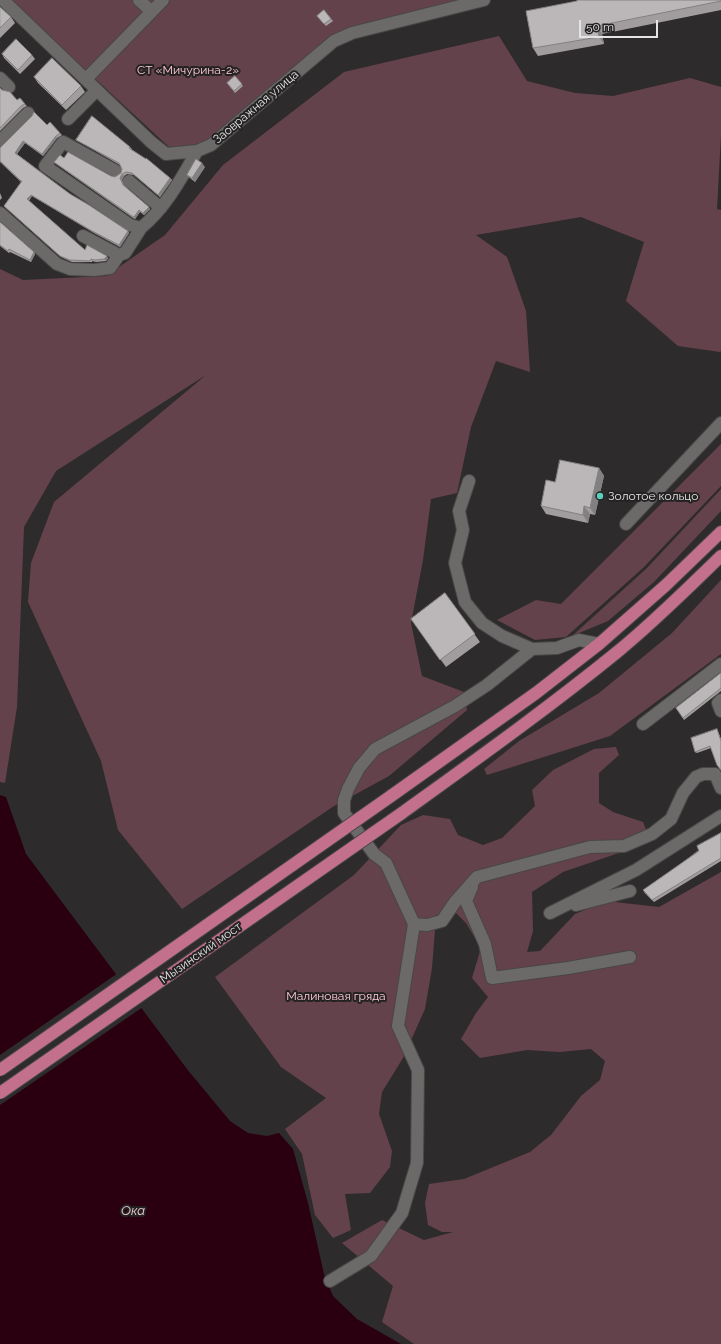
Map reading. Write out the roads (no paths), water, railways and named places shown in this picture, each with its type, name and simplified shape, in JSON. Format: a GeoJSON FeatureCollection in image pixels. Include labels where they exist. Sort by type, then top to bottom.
{"type":"FeatureCollection","features":[{"type":"Feature","properties":{"kind":"main road","name":"Мызинский мост"},"geometry":{"type":"LineString","coordinates":[[0,1070],[536,693],[600,644],[666,585],[721,532]]}},
{"type":"Feature","properties":{"kind":"main road","name":"Мызинский мост"},"geometry":{"type":"LineString","coordinates":[[0,1093],[402,813],[539,714],[617,652],[674,602],[721,556]]}},
{"type":"Feature","properties":{"kind":"street","name":"Заовражная улица"},"geometry":{"type":"LineString","coordinates":[[3,0],[151,142],[166,154],[198,151],[211,145],[334,41],[352,33],[484,0]]}},
{"type":"Feature","properties":{"kind":"street"},"geometry":{"type":"LineString","coordinates":[[140,0],[151,11]]}},
{"type":"Feature","properties":{"kind":"street"},"geometry":{"type":"LineString","coordinates":[[86,79],[162,0]]}},
{"type":"Feature","properties":{"kind":"street"},"geometry":{"type":"LineString","coordinates":[[0,78],[9,87]]}},
{"type":"Feature","properties":{"kind":"street"},"geometry":{"type":"LineString","coordinates":[[68,119],[97,90]]}},
{"type":"Feature","properties":{"kind":"street"},"geometry":{"type":"LineString","coordinates":[[0,141],[28,113]]}},
{"type":"Feature","properties":{"kind":"street"},"geometry":{"type":"LineString","coordinates":[[116,172],[63,142],[41,168],[130,225],[141,228]]}},
{"type":"Feature","properties":{"kind":"street"},"geometry":{"type":"LineString","coordinates":[[0,213],[57,264],[70,269],[94,270],[110,268],[119,255],[125,253],[141,228],[151,220],[169,198],[198,151]]}},
{"type":"Feature","properties":{"kind":"street"},"geometry":{"type":"LineString","coordinates":[[129,181],[161,208]]}},
{"type":"Feature","properties":{"kind":"street"},"geometry":{"type":"LineString","coordinates":[[83,236],[119,255]]}},
{"type":"Feature","properties":{"kind":"street"},"geometry":{"type":"LineString","coordinates":[[626,524],[721,423]]}},
{"type":"Feature","properties":{"kind":"street"},"geometry":{"type":"LineString","coordinates":[[469,481],[459,510],[463,530],[455,563],[465,602],[482,623],[502,636],[532,650],[557,648],[579,640],[600,644]]}},
{"type":"Feature","properties":{"kind":"street"},"geometry":{"type":"LineString","coordinates":[[330,1281],[371,1256],[402,1213],[417,1163],[418,1070],[398,1026],[414,924],[386,863],[374,854],[344,813],[344,800],[359,768],[375,749],[455,706],[487,685],[532,650]]}},
{"type":"Feature","properties":{"kind":"street"},"geometry":{"type":"LineString","coordinates":[[643,724],[721,664]]}},
{"type":"Feature","properties":{"kind":"street"},"geometry":{"type":"LineString","coordinates":[[721,700],[718,703],[721,711]]}},
{"type":"Feature","properties":{"kind":"street"},"geometry":{"type":"LineString","coordinates":[[414,924],[427,925],[442,921],[455,902],[477,877],[590,847],[624,846],[652,834],[671,818],[683,793],[696,777],[703,774],[715,774],[721,788]]}},
{"type":"Feature","properties":{"kind":"street"},"geometry":{"type":"LineString","coordinates":[[630,891],[550,913],[636,870],[721,816]]}},
{"type":"Feature","properties":{"kind":"street"},"geometry":{"type":"LineString","coordinates":[[477,877],[466,901],[485,944],[492,978],[568,968],[630,957]]}},
{"type":"Feature","properties":{"kind":"water","name":"Ока"},"geometry":{"type":"Polygon","coordinates":[[[0,795],[6,797],[26,854],[187,1069],[230,1121],[248,1133],[267,1136],[279,1133],[293,1149],[308,1203],[324,1274],[333,1296],[357,1319],[401,1344],[0,1344],[0,795]]]}},
{"type":"Feature","properties":{"kind":"place","name":"Золотое кольцо"},"geometry":{"type":"Point","coordinates":[600,496]}},
{"type":"Feature","properties":{"kind":"park label","name":"СТ «Мичурина-2»"},"geometry":{"type":"Point","coordinates":[188,70]}},
{"type":"Feature","properties":{"kind":"park label","name":"Малиновая гряда"},"geometry":{"type":"Point","coordinates":[336,996]}}]}
